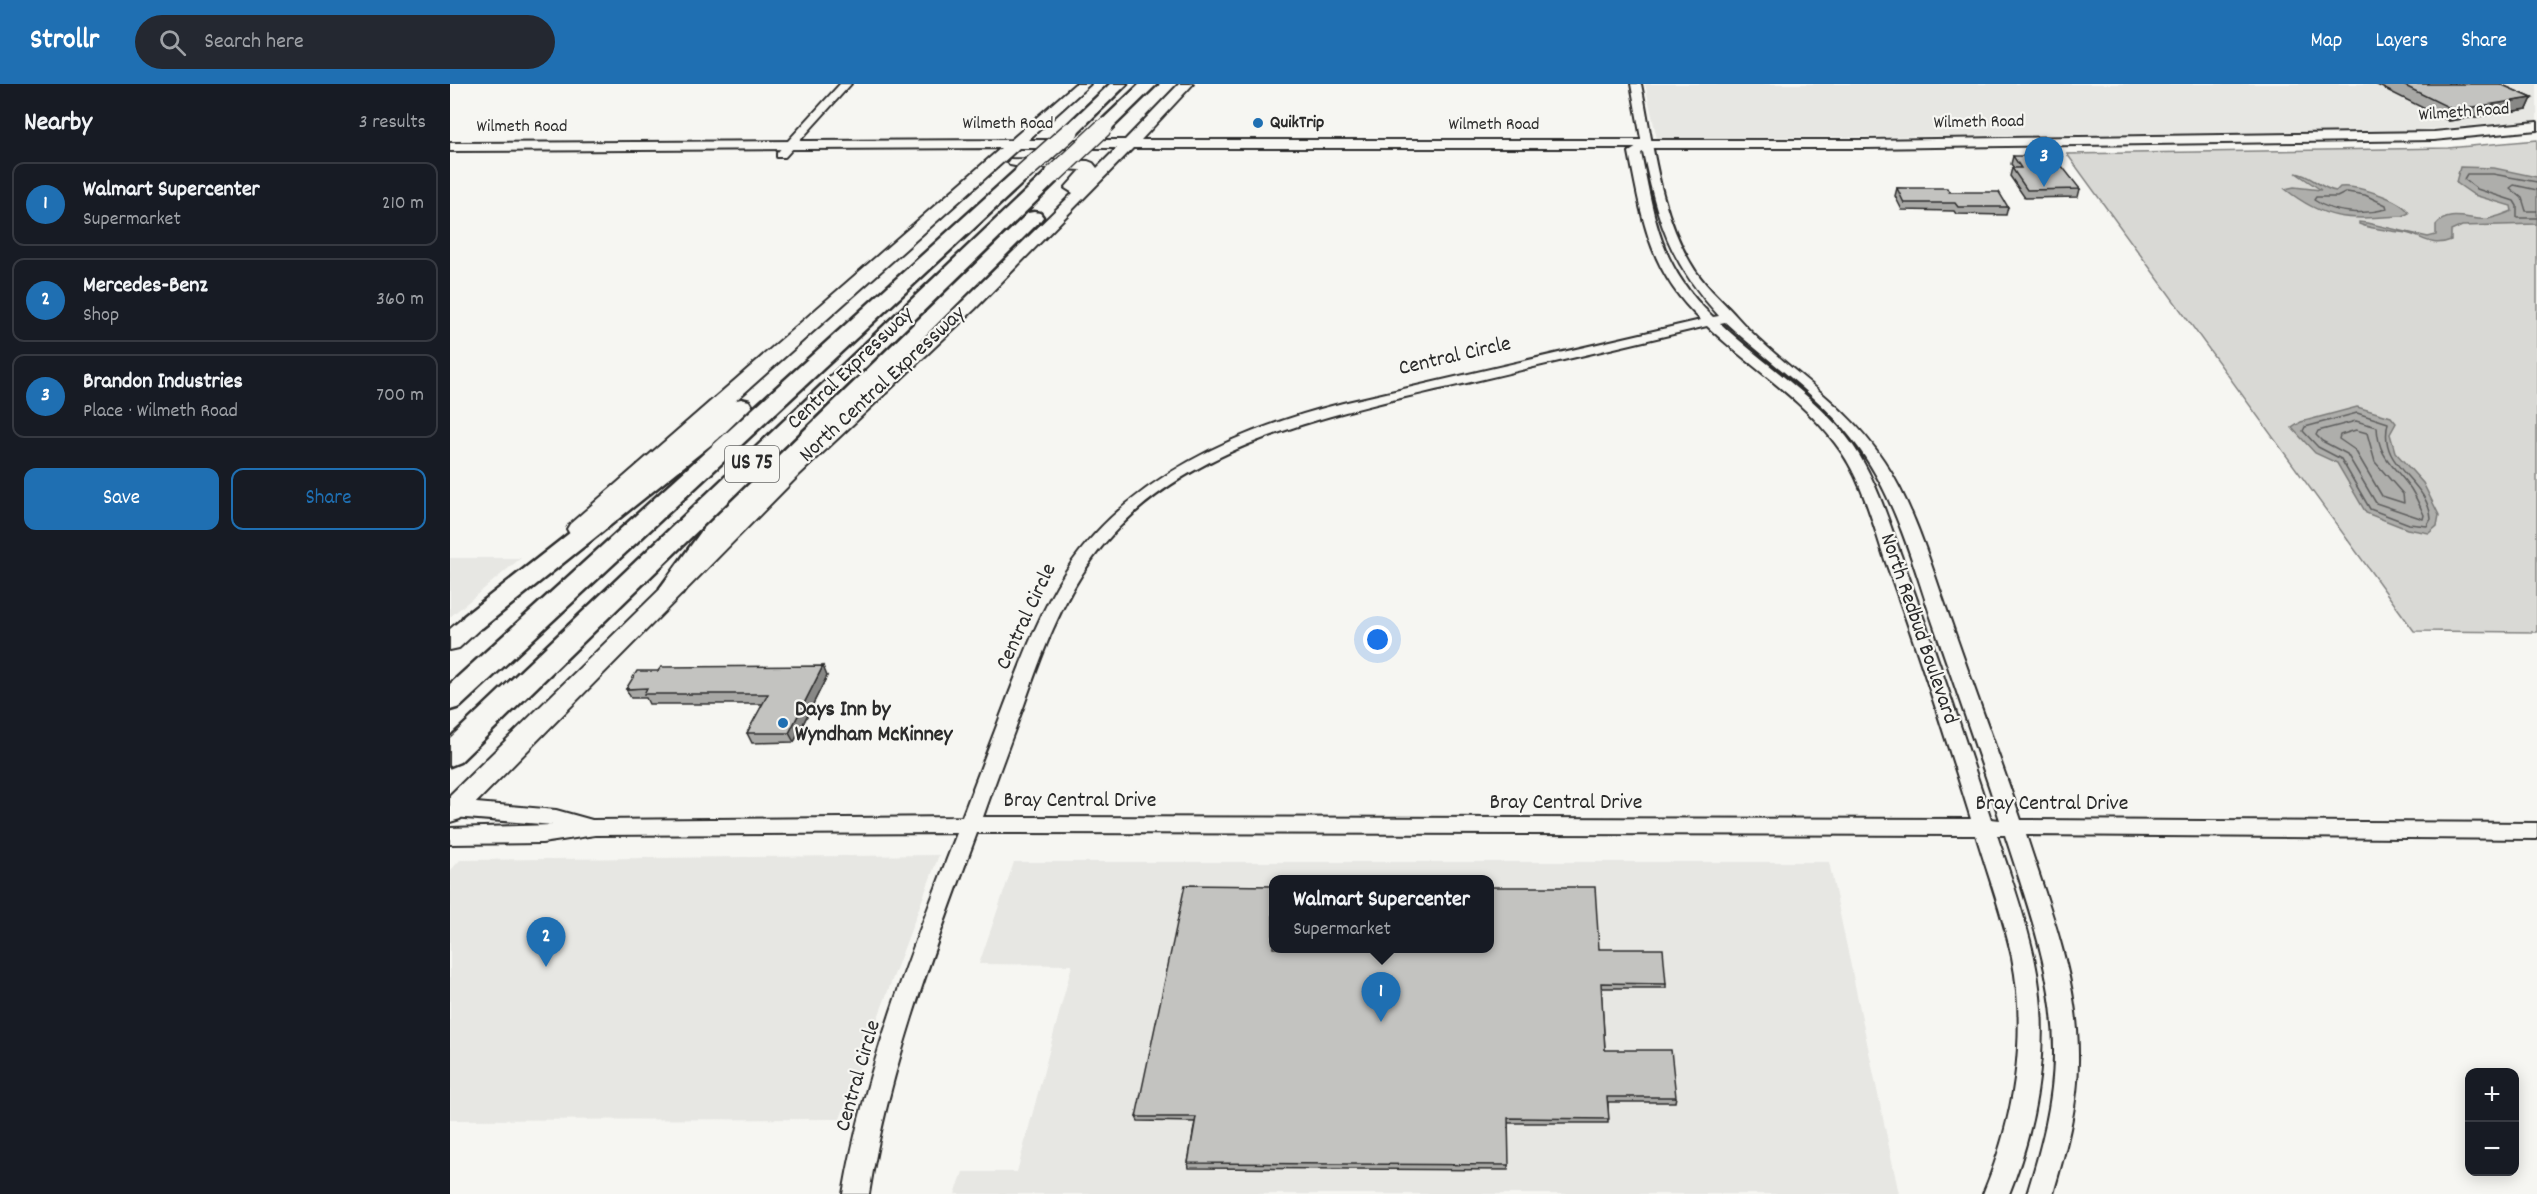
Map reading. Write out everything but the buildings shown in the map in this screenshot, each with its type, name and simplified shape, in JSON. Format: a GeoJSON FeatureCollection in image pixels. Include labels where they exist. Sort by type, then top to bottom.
{"type":"FeatureCollection","features":[{"type":"Feature","properties":{"kind":"highway"},"geometry":{"type":"LineString","coordinates":[[1070,131],[1082,108],[1108,84]]}},
{"type":"Feature","properties":{"kind":"highway","name":"Central Expressway"},"geometry":{"type":"LineString","coordinates":[[450,700],[1119,84]]}},
{"type":"Feature","properties":{"kind":"highway","name":"Central Expressway"},"geometry":{"type":"LineString","coordinates":[[450,754],[1149,84]]}},
{"type":"Feature","properties":{"kind":"highway"},"geometry":{"type":"LineString","coordinates":[[674,588],[712,534],[1010,244],[1051,197],[1049,180]]}},
{"type":"Feature","properties":{"kind":"highway"},"geometry":{"type":"LineString","coordinates":[[473,622],[710,434],[803,351],[853,313],[929,246],[976,214]]}},
{"type":"Feature","properties":{"kind":"main road","name":"North Central Expressway"},"geometry":{"type":"LineString","coordinates":[[452,811],[830,433],[920,352],[1123,151],[1186,84]]}},
{"type":"Feature","properties":{"kind":"main road"},"geometry":{"type":"LineString","coordinates":[[1079,87],[1065,108],[1042,130],[1046,135],[1052,137],[1118,137],[1144,128]]}},
{"type":"Feature","properties":{"kind":"main road"},"geometry":{"type":"LineString","coordinates":[[450,642],[985,170],[1018,144],[1079,87]]}},
{"type":"Feature","properties":{"kind":"main road","name":"Wilmeth Road"},"geometry":{"type":"LineString","coordinates":[[450,147],[785,150],[1004,155],[1293,145],[1644,150],[2030,145],[2434,136],[2537,126]]}},
{"type":"Feature","properties":{"kind":"main road","name":"Wilmeth Road"},"geometry":{"type":"LineString","coordinates":[[2030,145],[2441,144],[2537,136]]}},
{"type":"Feature","properties":{"kind":"main road","name":"Wilmeth Road"},"geometry":{"type":"LineString","coordinates":[[450,157],[1018,144],[1182,156],[1450,149]]}},
{"type":"Feature","properties":{"kind":"main road"},"geometry":{"type":"LineString","coordinates":[[1182,156],[1283,152],[1292,148],[1293,145]]}},
{"type":"Feature","properties":{"kind":"main road"},"geometry":{"type":"LineString","coordinates":[[985,170],[1005,163],[1023,161],[1088,166],[1090,169],[1088,173],[1060,201],[1041,231]]}},
{"type":"Feature","properties":{"kind":"street"},"geometry":{"type":"LineString","coordinates":[[785,150],[846,84]]}},
{"type":"Feature","properties":{"kind":"street","name":"North Redbud Boulevard"},"geometry":{"type":"LineString","coordinates":[[1627,84],[1637,90],[1644,150],[1677,249],[1721,320],[1814,410],[1847,449],[1872,497],[1916,622],[2017,934],[2027,987],[2029,1017],[2027,1089],[2004,1175],[1996,1194]]}},
{"type":"Feature","properties":{"kind":"street","name":"North Redbud Boulevard"},"geometry":{"type":"LineString","coordinates":[[1721,320],[1837,413],[1866,447],[1892,493],[1941,622],[2013,827],[2056,963],[2066,1039],[2066,1072],[2054,1151],[2040,1194]]}},
{"type":"Feature","properties":{"kind":"street","name":"Central Circle"},"geometry":{"type":"LineString","coordinates":[[856,1194],[863,1148],[882,1070],[1021,685],[1060,593],[1083,558],[1106,532],[1169,481],[1238,443],[1308,417],[1721,320]]}},
{"type":"Feature","properties":{"kind":"street"},"geometry":{"type":"LineString","coordinates":[[1847,449],[1866,447]]}},
{"type":"Feature","properties":{"kind":"street"},"geometry":{"type":"LineString","coordinates":[[1916,622],[1941,622]]}},
{"type":"Feature","properties":{"kind":"street","name":"Bray Central Drive"},"geometry":{"type":"LineString","coordinates":[[452,811],[556,818],[595,827]]}},
{"type":"Feature","properties":{"kind":"street","name":"Bray Central Drive"},"geometry":{"type":"LineString","coordinates":[[450,836],[542,835],[595,827],[970,825],[2013,827],[2537,831]]}},
{"type":"Feature","properties":{"kind":"shaded area"},"geometry":{"type":"Polygon","coordinates":[[[1645,84],[2537,84],[2537,120],[2408,131],[1657,139],[1645,84]]]}},
{"type":"Feature","properties":{"kind":"shaded area"},"geometry":{"type":"Polygon","coordinates":[[[2537,140],[2537,632],[2414,631],[2067,154],[2448,148],[2537,140]]]}},
{"type":"Feature","properties":{"kind":"shaded area"},"geometry":{"type":"Polygon","coordinates":[[[450,558],[521,558],[450,617],[450,558]]]}},
{"type":"Feature","properties":{"kind":"shaded area"},"geometry":{"type":"Polygon","coordinates":[[[939,855],[840,1119],[450,1120],[450,871],[460,860],[939,855]]]}},
{"type":"Feature","properties":{"kind":"shaded area"},"geometry":{"type":"Polygon","coordinates":[[[1014,862],[1829,862],[1899,1194],[955,1194],[963,1172],[1017,1172],[1072,965],[979,964],[1014,862]]]}},
{"type":"Feature","properties":{"kind":"water"},"geometry":{"type":"Polygon","coordinates":[[[2460,167],[2494,168],[2537,177],[2537,224],[2462,226],[2451,231],[2451,240],[2438,243],[2412,234],[2359,224],[2359,222],[2367,223],[2428,237],[2436,235],[2436,225],[2447,218],[2488,219],[2512,211],[2511,206],[2474,195],[2458,184],[2456,182],[2460,167]]]}},
{"type":"Feature","properties":{"kind":"water"},"geometry":{"type":"Polygon","coordinates":[[[2296,173],[2331,190],[2336,191],[2340,187],[2348,187],[2378,194],[2397,203],[2409,213],[2403,216],[2354,218],[2328,213],[2314,208],[2285,189],[2294,187],[2321,190],[2296,173]]]}},
{"type":"Feature","properties":{"kind":"water"},"geometry":{"type":"Polygon","coordinates":[[[2357,407],[2391,417],[2396,423],[2390,434],[2395,452],[2423,483],[2439,515],[2437,526],[2429,533],[2407,529],[2366,513],[2337,463],[2315,453],[2292,428],[2301,422],[2357,407]]]}},
{"type":"Feature","properties":{"kind":"place","name":"QuikTrip"},"geometry":{"type":"Point","coordinates":[1258,123]}},
{"type":"Feature","properties":{"kind":"place","name":"Brandon Industries"},"geometry":{"type":"Point","coordinates":[2044,187]}},
{"type":"Feature","properties":{"kind":"place","name":"Days Inn by Wyndham McKinney"},"geometry":{"type":"Point","coordinates":[783,723]}},
{"type":"Feature","properties":{"kind":"place","name":"Mercedes-Benz"},"geometry":{"type":"Point","coordinates":[546,967]}},
{"type":"Feature","properties":{"kind":"place","name":"Walmart Supercenter"},"geometry":{"type":"Point","coordinates":[1381,1022]}}]}
